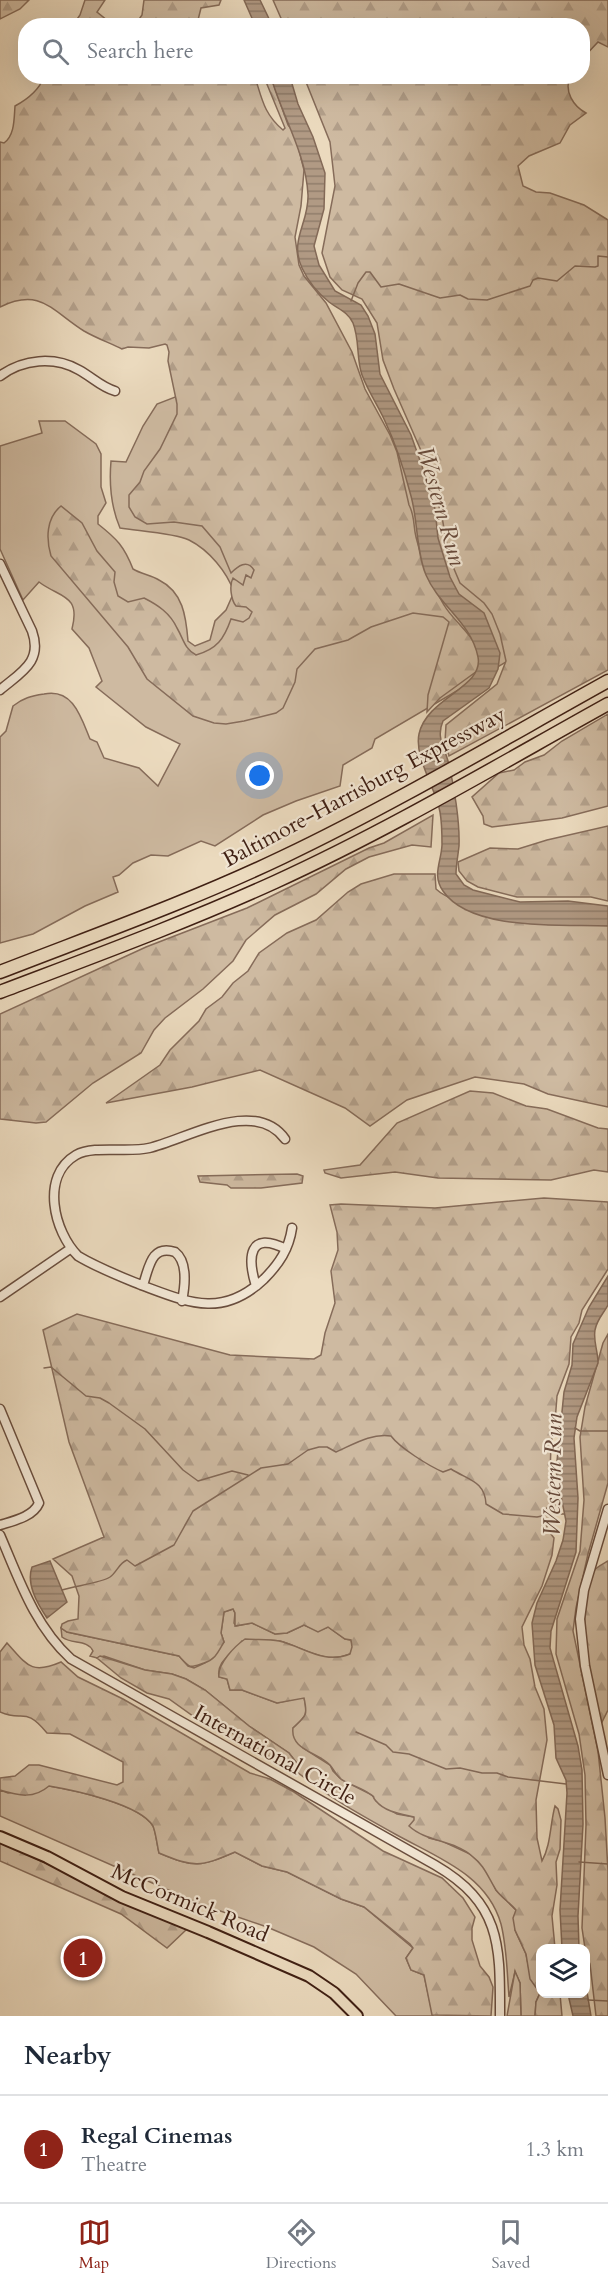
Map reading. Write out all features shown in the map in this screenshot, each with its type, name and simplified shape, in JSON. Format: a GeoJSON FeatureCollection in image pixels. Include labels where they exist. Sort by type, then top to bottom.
{"type":"FeatureCollection","features":[{"type":"Feature","properties":{"kind":"highway","name":"Baltimore-Harrisburg Expressway"},"geometry":{"type":"LineString","coordinates":[[0,972],[226,883],[331,834],[608,681]]}},
{"type":"Feature","properties":{"kind":"highway","name":"Baltimore-Harrisburg Expressway"},"geometry":{"type":"LineString","coordinates":[[0,992],[155,933],[248,894],[341,850],[608,704]]}},
{"type":"Feature","properties":{"kind":"main road","name":"McCormick Road"},"geometry":{"type":"LineString","coordinates":[[0,1837],[47,1857],[122,1897],[309,1976],[334,1993],[357,2016]]}},
{"type":"Feature","properties":{"kind":"street"},"geometry":{"type":"LineString","coordinates":[[0,376],[17,366],[50,361],[80,370],[106,388],[115,391]]}},
{"type":"Feature","properties":{"kind":"street"},"geometry":{"type":"LineString","coordinates":[[0,564],[32,631],[36,651],[27,667],[0,690]]}},
{"type":"Feature","properties":{"kind":"street"},"geometry":{"type":"LineString","coordinates":[[285,1139],[278,1129],[268,1124],[238,1121],[213,1125],[165,1144],[142,1150],[95,1151],[77,1155],[59,1173],[55,1185],[57,1218],[70,1249],[90,1263],[182,1301],[195,1304],[213,1303],[238,1296],[256,1286],[280,1261],[286,1250],[292,1228]]}},
{"type":"Feature","properties":{"kind":"street"},"geometry":{"type":"LineString","coordinates":[[256,1286],[251,1264],[251,1254],[254,1248],[264,1242],[273,1242],[286,1250]]}},
{"type":"Feature","properties":{"kind":"street"},"geometry":{"type":"LineString","coordinates":[[0,1297],[70,1249]]}},
{"type":"Feature","properties":{"kind":"street"},"geometry":{"type":"LineString","coordinates":[[143,1285],[152,1257],[156,1252],[162,1250],[175,1252],[182,1261],[184,1285],[182,1301]]}},
{"type":"Feature","properties":{"kind":"street"},"geometry":{"type":"LineString","coordinates":[[0,1409],[39,1503],[38,1507],[29,1514],[0,1525]]}},
{"type":"Feature","properties":{"kind":"street"},"geometry":{"type":"LineString","coordinates":[[608,1509],[584,1590],[579,1619],[585,1666],[608,1775]]}},
{"type":"Feature","properties":{"kind":"street","name":"International Circle"},"geometry":{"type":"LineString","coordinates":[[0,1534],[35,1615],[49,1635],[71,1659],[435,1865],[466,1886],[487,1914],[496,1937],[500,1972],[500,2016]]}},
{"type":"Feature","properties":{"kind":"green space"},"geometry":{"type":"Polygon","coordinates":[[[0,0],[29,0],[20,9],[0,19],[0,0]]]}},
{"type":"Feature","properties":{"kind":"green space"},"geometry":{"type":"Polygon","coordinates":[[[85,0],[105,0],[97,12],[104,18],[78,18],[85,0]]]}},
{"type":"Feature","properties":{"kind":"green space"},"geometry":{"type":"Polygon","coordinates":[[[144,0],[221,0],[219,5],[201,8],[198,18],[140,18],[144,0]]]}},
{"type":"Feature","properties":{"kind":"green space"},"geometry":{"type":"Polygon","coordinates":[[[273,0],[608,0],[608,47],[598,42],[590,51],[590,18],[281,18],[273,0]]]}},
{"type":"Feature","properties":{"kind":"green space"},"geometry":{"type":"Polygon","coordinates":[[[40,84],[257,84],[268,112],[283,130],[285,128],[267,84],[273,84],[288,125],[295,134],[304,170],[301,206],[295,237],[299,265],[304,276],[326,303],[352,352],[365,389],[390,435],[397,452],[415,533],[431,580],[449,613],[476,644],[479,653],[480,662],[477,671],[440,698],[427,712],[428,695],[449,622],[443,617],[413,613],[371,627],[348,640],[315,649],[297,669],[295,682],[283,708],[276,713],[244,721],[214,723],[193,716],[147,679],[128,647],[51,556],[48,529],[52,516],[61,506],[82,523],[97,551],[115,572],[114,582],[118,596],[128,602],[144,598],[159,607],[171,618],[187,647],[196,655],[209,650],[219,642],[231,619],[243,622],[252,612],[246,607],[236,606],[231,588],[233,578],[243,585],[246,575],[251,578],[254,570],[251,567],[245,564],[231,573],[220,547],[202,526],[174,522],[147,524],[135,517],[129,507],[129,495],[140,482],[144,471],[160,449],[177,414],[167,345],[122,349],[84,331],[45,304],[26,300],[14,301],[0,307],[0,142],[4,143],[10,136],[15,106],[40,84]]]}},
{"type":"Feature","properties":{"kind":"green space"},"geometry":{"type":"Polygon","coordinates":[[[307,84],[568,84],[571,98],[586,113],[570,125],[560,143],[529,156],[518,166],[523,186],[536,192],[550,193],[584,205],[608,220],[608,670],[449,756],[445,742],[446,725],[497,684],[506,661],[500,634],[492,614],[484,603],[460,583],[449,557],[442,517],[426,462],[383,360],[377,323],[362,299],[342,290],[330,277],[322,253],[335,186],[330,142],[307,84]]]}},
{"type":"Feature","properties":{"kind":"green space"},"geometry":{"type":"Polygon","coordinates":[[[284,355],[586,615],[375,739],[372,748],[343,765],[340,786],[263,815],[215,846],[201,841],[168,856],[151,855],[133,863],[119,875],[113,877],[118,892],[85,906],[33,934],[0,943],[0,737],[6,731],[13,706],[24,699],[35,696],[54,693],[62,695],[74,706],[90,739],[97,742],[104,758],[139,768],[158,786],[180,744],[146,727],[96,687],[102,681],[89,648],[72,629],[74,609],[67,598],[39,582],[23,600],[0,549],[0,446],[42,433],[39,421],[65,421],[96,444],[101,454],[101,487],[106,503],[98,516],[98,524],[119,544],[133,569],[156,578],[173,591],[182,606],[188,641],[195,646],[210,640],[215,621],[226,610],[234,592],[231,584],[222,569],[210,556],[189,540],[120,528],[111,495],[111,461],[126,462],[143,426],[157,404],[284,355]]]}},
{"type":"Feature","properties":{"kind":"green space"},"geometry":{"type":"Polygon","coordinates":[[[608,714],[608,806],[562,818],[492,827],[484,824],[483,816],[472,797],[499,773],[514,770],[525,762],[544,755],[562,741],[608,714]]]}},
{"type":"Feature","properties":{"kind":"green space"},"geometry":{"type":"Polygon","coordinates":[[[433,815],[431,847],[412,845],[369,857],[346,869],[316,894],[275,915],[246,940],[233,961],[203,989],[165,1018],[154,1030],[141,1053],[93,1083],[46,1122],[0,1119],[0,1014],[146,947],[247,908],[369,848],[384,843],[433,815]]]}},
{"type":"Feature","properties":{"kind":"green space"},"geometry":{"type":"Polygon","coordinates":[[[608,826],[608,901],[591,897],[517,897],[478,887],[467,881],[459,871],[458,862],[490,848],[518,849],[608,826]]]}},
{"type":"Feature","properties":{"kind":"green space"},"geometry":{"type":"Polygon","coordinates":[[[394,874],[435,874],[436,889],[449,898],[492,910],[608,925],[608,1107],[548,1094],[524,1084],[475,1077],[407,1100],[370,1126],[345,1108],[260,1070],[192,1087],[106,1103],[160,1065],[170,1050],[199,1021],[206,1009],[222,997],[233,983],[248,971],[259,953],[287,933],[316,920],[348,892],[361,884],[394,874]]]}},
{"type":"Feature","properties":{"kind":"green space"},"geometry":{"type":"Polygon","coordinates":[[[470,1091],[493,1093],[526,1106],[547,1109],[598,1128],[608,1129],[608,1172],[594,1170],[551,1180],[438,1178],[395,1172],[341,1178],[325,1173],[324,1170],[360,1165],[397,1123],[470,1091]]]}},
{"type":"Feature","properties":{"kind":"green space"},"geometry":{"type":"Polygon","coordinates":[[[297,1174],[303,1176],[302,1183],[261,1188],[231,1188],[227,1185],[200,1182],[198,1176],[297,1174]]]}},
{"type":"Feature","properties":{"kind":"green space"},"geometry":{"type":"Polygon","coordinates":[[[544,1198],[608,1202],[608,1269],[582,1310],[579,1323],[571,1337],[569,1364],[557,1396],[550,1475],[556,1496],[553,1517],[547,1523],[547,1529],[554,1538],[552,1555],[542,1586],[522,1627],[524,1645],[530,1659],[535,1687],[544,1709],[547,1740],[536,1800],[537,1838],[542,1861],[547,1848],[555,1806],[561,1820],[560,1849],[556,1862],[557,1885],[552,1916],[555,1944],[536,1944],[536,1987],[530,1979],[526,1954],[515,1930],[513,1918],[516,1910],[496,1890],[483,1867],[476,1860],[457,1847],[416,1831],[409,1826],[414,1817],[384,1808],[372,1795],[341,1779],[330,1765],[300,1746],[293,1735],[293,1728],[305,1715],[304,1698],[277,1703],[242,1690],[230,1690],[227,1679],[219,1677],[224,1661],[245,1639],[279,1641],[313,1654],[331,1657],[350,1654],[351,1640],[345,1639],[328,1627],[318,1632],[304,1625],[287,1633],[275,1634],[252,1623],[235,1626],[233,1609],[224,1612],[221,1633],[224,1642],[218,1652],[208,1661],[193,1666],[188,1665],[179,1656],[67,1632],[61,1628],[62,1624],[78,1619],[79,1596],[72,1576],[53,1559],[104,1537],[69,1442],[43,1330],[77,1314],[230,1355],[314,1359],[321,1355],[325,1333],[335,1303],[331,1271],[338,1250],[337,1232],[330,1205],[435,1208],[544,1198]]]}},
{"type":"Feature","properties":{"kind":"green space"},"geometry":{"type":"Polygon","coordinates":[[[608,1334],[608,1483],[588,1554],[573,1631],[598,1751],[605,1818],[608,1871],[608,2016],[596,2016],[590,1944],[584,1944],[582,1928],[586,1825],[585,1775],[579,1734],[556,1654],[557,1619],[580,1551],[584,1500],[580,1437],[585,1407],[603,1343],[608,1334]]]}},
{"type":"Feature","properties":{"kind":"green space"},"geometry":{"type":"Polygon","coordinates":[[[608,1561],[608,1710],[600,1726],[587,1647],[585,1605],[587,1587],[593,1572],[608,1561]]]}},
{"type":"Feature","properties":{"kind":"green space"},"geometry":{"type":"Polygon","coordinates":[[[233,1609],[236,1626],[252,1623],[275,1634],[287,1633],[304,1625],[318,1631],[328,1627],[345,1639],[351,1640],[353,1647],[350,1654],[340,1657],[314,1654],[280,1641],[242,1641],[220,1666],[219,1677],[227,1679],[230,1690],[242,1690],[277,1703],[304,1697],[305,1715],[293,1728],[303,1748],[330,1765],[342,1780],[372,1795],[376,1801],[397,1814],[414,1817],[429,1838],[442,1841],[470,1854],[486,1869],[496,1890],[516,1910],[515,1930],[526,1954],[531,1979],[536,1987],[538,1998],[535,2016],[521,2016],[520,1983],[515,1972],[509,1997],[506,1951],[501,1924],[494,1907],[472,1880],[443,1859],[368,1819],[316,1786],[291,1767],[299,1766],[289,1753],[249,1726],[205,1690],[172,1674],[145,1670],[104,1656],[97,1658],[90,1656],[93,1651],[90,1647],[62,1637],[61,1628],[67,1632],[179,1656],[188,1666],[194,1668],[205,1663],[224,1642],[221,1633],[224,1612],[233,1609]]]}},
{"type":"Feature","properties":{"kind":"green space"},"geometry":{"type":"Polygon","coordinates":[[[7,1643],[30,1666],[43,1668],[61,1662],[78,1677],[123,1699],[250,1773],[270,1779],[294,1792],[383,1851],[442,1878],[463,1898],[475,1917],[472,1940],[480,1966],[489,1977],[493,1987],[491,2016],[432,2015],[424,1975],[411,1970],[406,1958],[413,1948],[364,1907],[341,1899],[287,1872],[262,1866],[235,1852],[213,1861],[197,1864],[159,1853],[153,1826],[146,1818],[105,1799],[49,1786],[32,1795],[0,1790],[0,1778],[15,1776],[29,1765],[39,1765],[117,1785],[123,1782],[123,1762],[70,1734],[47,1733],[33,1719],[0,1712],[0,1652],[7,1643]]]}},
{"type":"Feature","properties":{"kind":"green space"},"geometry":{"type":"Polygon","coordinates":[[[100,1656],[145,1670],[172,1674],[186,1679],[205,1690],[249,1726],[289,1753],[299,1766],[291,1767],[266,1755],[234,1734],[207,1726],[169,1699],[147,1693],[121,1678],[97,1658],[100,1656]]]}},
{"type":"Feature","properties":{"kind":"green space"},"geometry":{"type":"Polygon","coordinates":[[[49,1786],[105,1799],[135,1811],[153,1826],[159,1853],[171,1858],[197,1864],[213,1861],[235,1852],[262,1866],[287,1872],[341,1899],[364,1907],[413,1948],[406,1958],[411,1970],[424,1975],[433,2016],[396,2016],[356,1974],[314,1947],[267,1927],[200,1904],[0,1816],[0,1790],[8,1793],[49,1786]]]}},
{"type":"Feature","properties":{"kind":"green space"},"geometry":{"type":"Polygon","coordinates":[[[0,1842],[187,1929],[167,1948],[121,1914],[0,1861],[0,1842]]]}},
{"type":"Feature","properties":{"kind":"green space"},"geometry":{"type":"Polygon","coordinates":[[[515,1971],[520,1983],[521,2016],[507,2016],[515,1971]]]}},
{"type":"Feature","properties":{"kind":"green space"},"geometry":{"type":"Polygon","coordinates":[[[538,1998],[560,1998],[562,2016],[535,2016],[538,1998]]]}},
{"type":"Feature","properties":{"kind":"shaded area"},"geometry":{"type":"Polygon","coordinates":[[[244,0],[260,0],[269,18],[252,18],[244,0]]]}},
{"type":"Feature","properties":{"kind":"shaded area"},"geometry":{"type":"Polygon","coordinates":[[[273,84],[292,84],[325,173],[324,209],[314,246],[319,265],[335,291],[361,305],[368,316],[375,334],[380,374],[411,435],[429,486],[435,509],[438,538],[450,577],[459,594],[484,613],[500,653],[498,669],[489,688],[443,721],[440,732],[458,815],[459,846],[456,874],[464,885],[473,890],[520,902],[568,901],[608,906],[608,926],[544,925],[496,920],[456,904],[443,891],[438,880],[442,845],[441,816],[422,763],[418,743],[419,734],[424,721],[432,711],[472,677],[478,668],[478,657],[469,634],[439,596],[426,575],[420,556],[406,476],[388,428],[362,375],[353,323],[346,313],[317,291],[302,268],[298,240],[306,214],[308,195],[306,179],[298,149],[273,84]]]}},
{"type":"Feature","properties":{"kind":"shaded area"},"geometry":{"type":"Polygon","coordinates":[[[608,1276],[608,1305],[595,1330],[598,1363],[577,1417],[574,1438],[578,1498],[576,1552],[551,1631],[550,1648],[578,1746],[582,1770],[583,1824],[578,1916],[579,1944],[562,1944],[560,1910],[566,1780],[556,1758],[554,1725],[535,1665],[532,1623],[537,1603],[563,1540],[566,1521],[556,1471],[564,1392],[572,1365],[573,1344],[589,1307],[608,1276]]]}},
{"type":"Feature","properties":{"kind":"shaded area"},"geometry":{"type":"Polygon","coordinates":[[[50,1561],[67,1602],[47,1618],[31,1587],[30,1580],[32,1567],[50,1561]]]}},
{"type":"Feature","properties":{"kind":"shaded area"},"geometry":{"type":"Polygon","coordinates":[[[569,1998],[588,1998],[591,2016],[573,2016],[569,1998]]]}},
{"type":"Feature","properties":{"kind":"waterway"},"geometry":{"type":"LineString","coordinates":[[351,301],[358,283],[366,272],[370,272],[381,287],[399,284],[440,298],[460,295],[468,299],[487,300],[530,286],[533,280],[538,278],[557,281],[575,266],[595,267],[598,266],[598,256],[608,257]]}},
{"type":"Feature","properties":{"kind":"waterway"},"geometry":{"type":"LineString","coordinates":[[44,1368],[51,1367],[86,1396],[100,1398],[109,1403],[145,1429],[183,1470],[198,1481],[232,1471],[248,1475]]}},
{"type":"Feature","properties":{"kind":"waterway","name":"Western Run"},"geometry":{"type":"LineString","coordinates":[[575,1428],[580,1431],[608,1431]]}},
{"type":"Feature","properties":{"kind":"waterway","name":"Western Run"},"geometry":{"type":"LineString","coordinates":[[62,1590],[106,1579],[127,1560],[135,1566],[174,1545],[193,1511],[261,1468],[288,1464],[308,1450],[327,1447],[336,1452],[376,1436],[391,1436],[430,1466],[443,1472],[451,1469],[475,1482],[482,1490],[486,1504],[503,1514],[537,1517],[542,1516],[544,1510],[551,1505],[559,1514],[564,1514]]}},
{"type":"Feature","properties":{"kind":"waterway"},"geometry":{"type":"LineString","coordinates":[[356,1732],[386,1745],[393,1752],[409,1754],[446,1769],[460,1768],[566,1784]]}},
{"type":"Feature","properties":{"kind":"waterway"},"geometry":{"type":"LineString","coordinates":[[579,1862],[608,1864]]}},
{"type":"Feature","properties":{"kind":"waterway"},"geometry":{"type":"LineString","coordinates":[[588,2000],[608,2001]]}},
{"type":"Feature","properties":{"kind":"place","name":"Regal Cinemas"},"geometry":{"type":"Point","coordinates":[83,1958]}}]}
